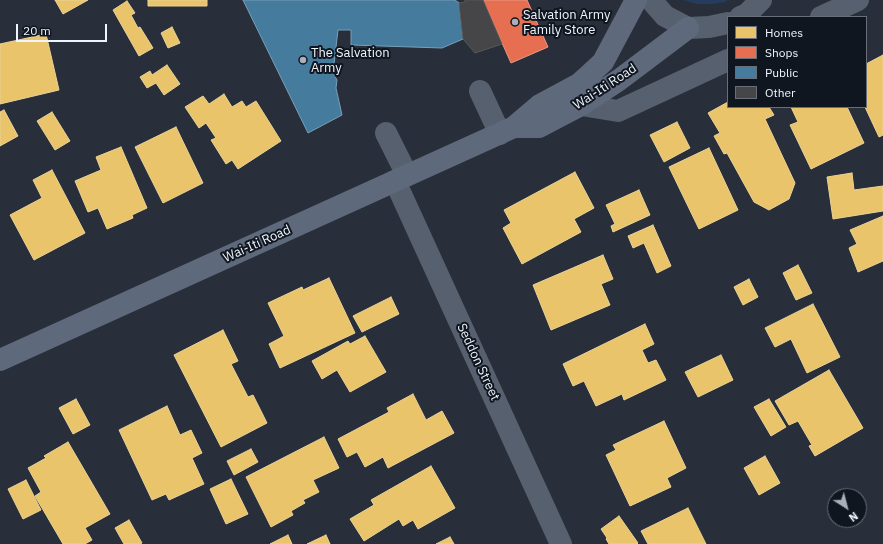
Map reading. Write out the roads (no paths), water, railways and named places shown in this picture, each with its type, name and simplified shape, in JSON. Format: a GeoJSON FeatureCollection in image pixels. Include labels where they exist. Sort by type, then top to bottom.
{"type":"FeatureCollection","features":[{"type":"Feature","properties":{"kind":"main road","name":"Wai-Iti Road"},"geometry":{"type":"LineString","coordinates":[[0,360],[507,130],[540,105],[579,84],[603,62],[636,0]]}},
{"type":"Feature","properties":{"kind":"main road","name":"Wai-Iti Road"},"geometry":{"type":"LineString","coordinates":[[507,130],[539,127],[581,105],[619,80],[688,28]]}},
{"type":"Feature","properties":{"kind":"street"},"geometry":{"type":"LineString","coordinates":[[651,0],[664,16],[688,28],[709,27],[727,23]]}},
{"type":"Feature","properties":{"kind":"street"},"geometry":{"type":"LineString","coordinates":[[742,16],[761,0]]}},
{"type":"Feature","properties":{"kind":"street"},"geometry":{"type":"LineString","coordinates":[[768,16],[770,0]]}},
{"type":"Feature","properties":{"kind":"street"},"geometry":{"type":"LineString","coordinates":[[823,16],[858,0]]}},
{"type":"Feature","properties":{"kind":"street"},"geometry":{"type":"LineString","coordinates":[[581,105],[618,110],[727,60]]}},
{"type":"Feature","properties":{"kind":"street"},"geometry":{"type":"LineString","coordinates":[[480,91],[507,130]]}},
{"type":"Feature","properties":{"kind":"street","name":"Seddon Street"},"geometry":{"type":"LineString","coordinates":[[386,133],[401,178],[561,544]]}},
{"type":"Feature","properties":{"kind":"place","name":"Salvation Army Family Store"},"geometry":{"type":"Point","coordinates":[515,22]}},
{"type":"Feature","properties":{"kind":"place","name":"The Salvation Army"},"geometry":{"type":"Point","coordinates":[303,60]}}]}
